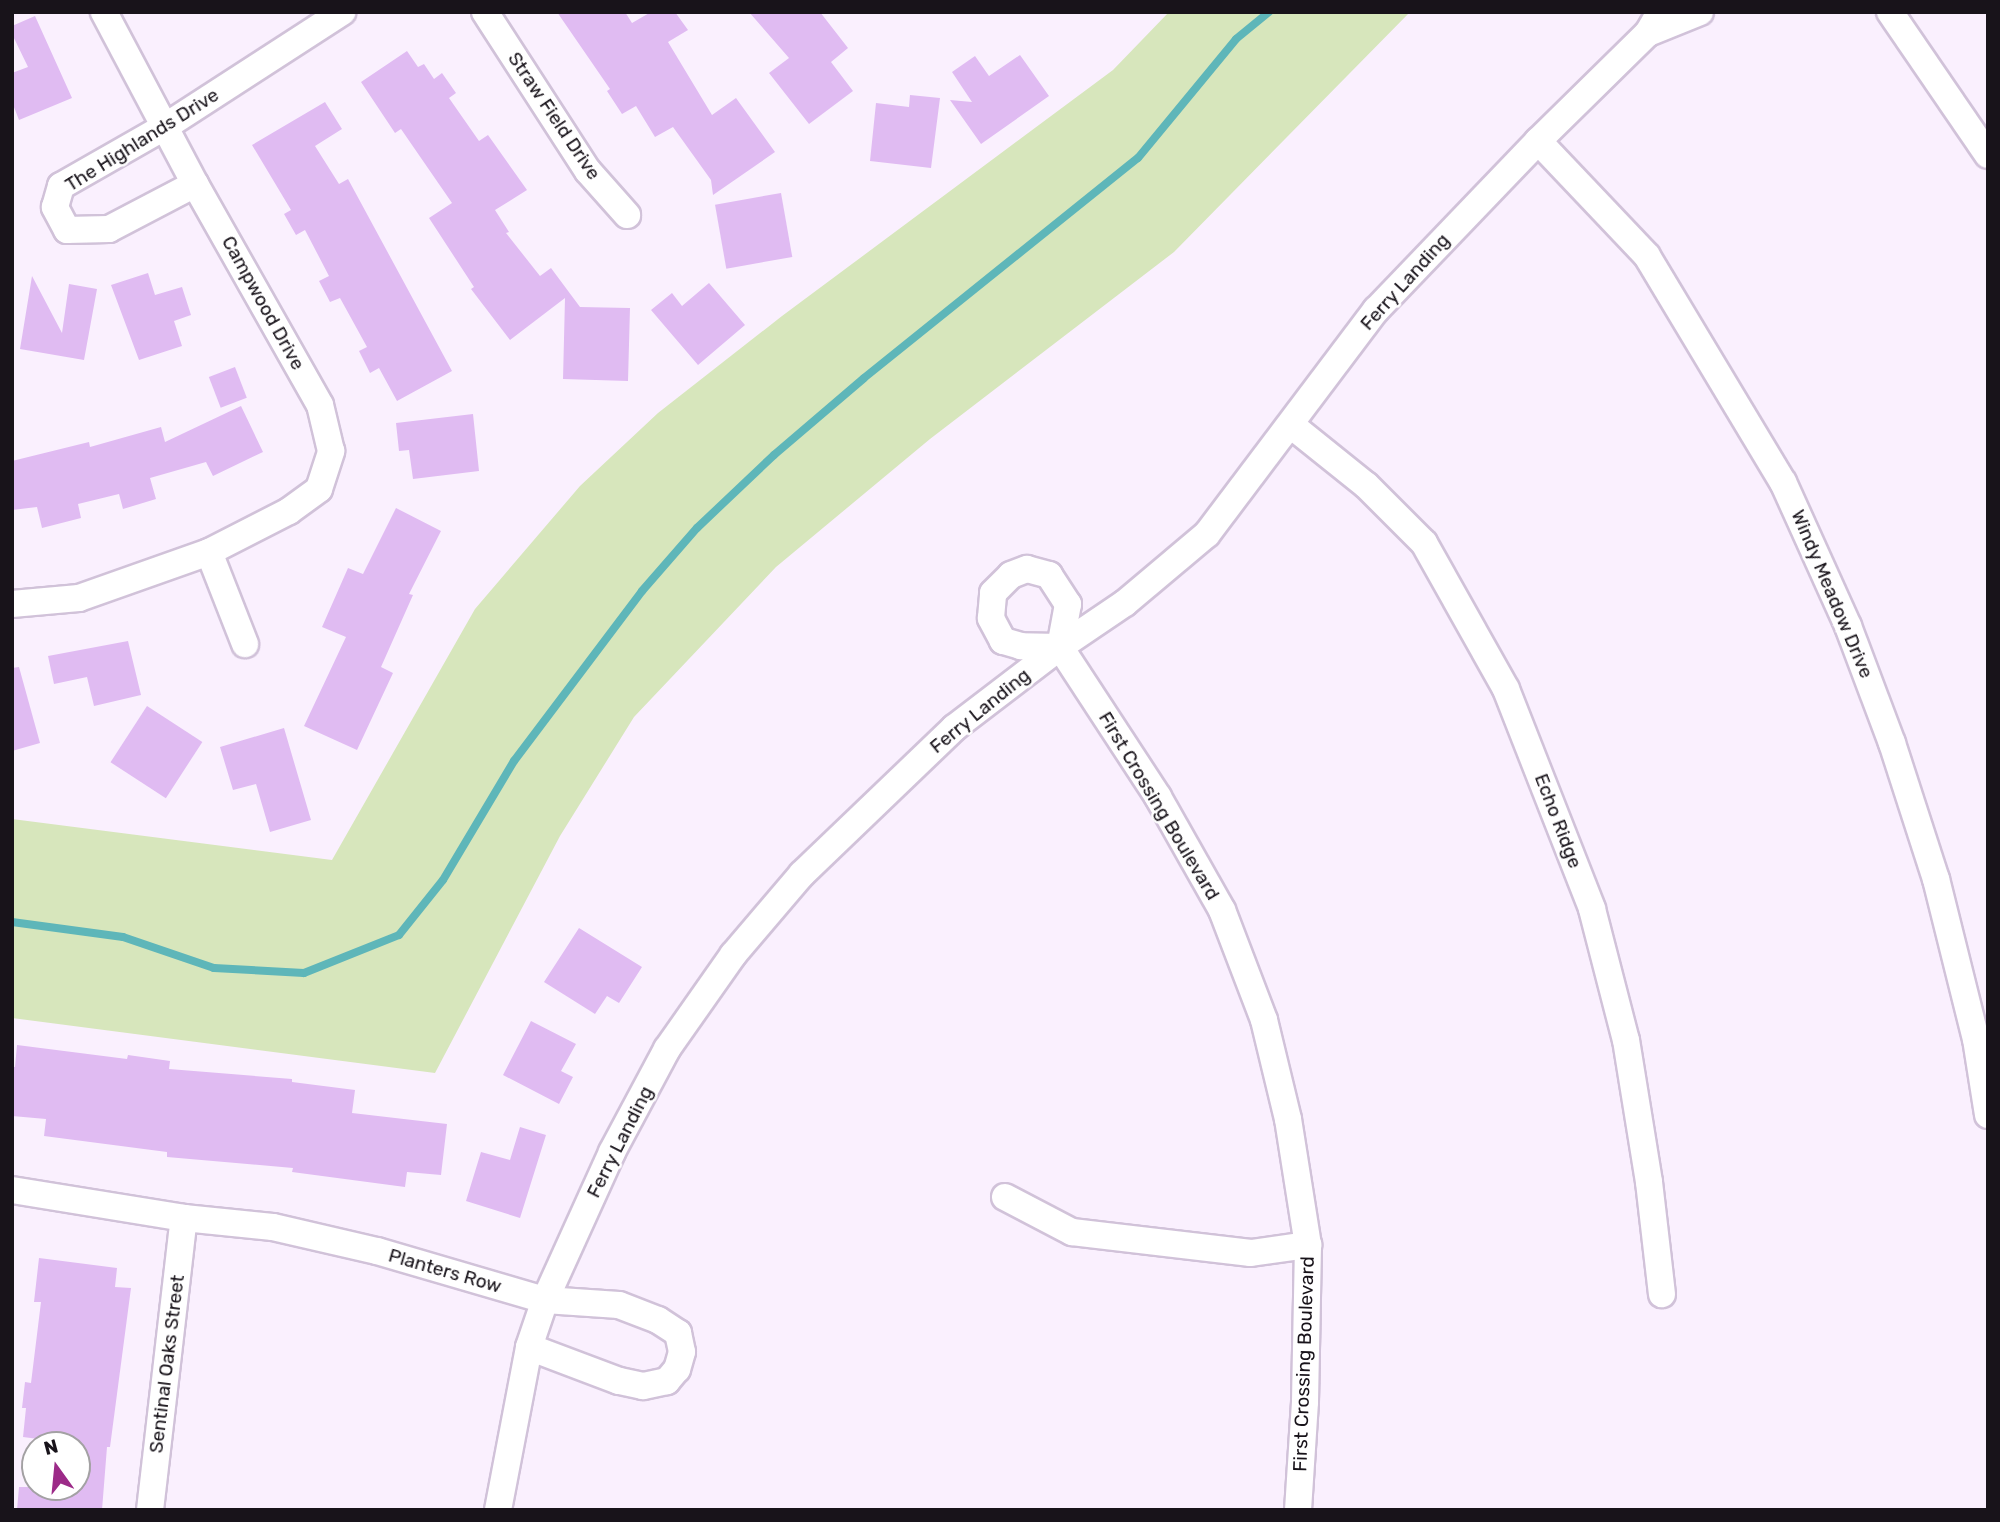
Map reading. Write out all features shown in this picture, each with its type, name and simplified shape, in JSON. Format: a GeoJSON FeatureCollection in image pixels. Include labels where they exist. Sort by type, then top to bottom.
{"type":"FeatureCollection","features":[{"type":"Feature","properties":{"kind":"street","name":"Campwood Drive"},"geometry":{"type":"LineString","coordinates":[[12,604],[79,598],[209,552],[289,511],[319,489],[331,452],[320,405],[195,184],[104,12]]}},
{"type":"Feature","properties":{"kind":"street","name":"The Highlands Drive"},"geometry":{"type":"LineString","coordinates":[[195,184],[109,229],[67,230],[55,207],[61,186],[166,126],[342,12]]}},
{"type":"Feature","properties":{"kind":"street","name":"Straw Field Drive"},"geometry":{"type":"LineString","coordinates":[[485,12],[587,171],[627,215]]}},
{"type":"Feature","properties":{"kind":"street","name":"Ferry Landing"},"geometry":{"type":"LineString","coordinates":[[498,1510],[529,1346],[545,1300],[612,1152],[667,1049],[733,955],[802,874],[954,728],[1060,647],[1125,603],[1207,534],[1376,310],[1654,23],[1700,12]]}},
{"type":"Feature","properties":{"kind":"street"},"geometry":{"type":"LineString","coordinates":[[1890,12],[1988,155]]}},
{"type":"Feature","properties":{"kind":"street","name":"Windy Meadow Drive"},"geometry":{"type":"LineString","coordinates":[[1538,141],[1647,256],[1783,481],[1848,626],[1892,743],[1936,879],[1976,1039],[1988,1115]]}},
{"type":"Feature","properties":{"kind":"street","name":"Echo Ridge"},"geometry":{"type":"LineString","coordinates":[[1291,425],[1366,485],[1424,543],[1506,689],[1592,909],[1626,1040],[1648,1182],[1661,1294]]}},
{"type":"Feature","properties":{"kind":"street"},"geometry":{"type":"LineString","coordinates":[[209,552],[245,644]]}},
{"type":"Feature","properties":{"kind":"street","name":"First Crossing Boulevard"},"geometry":{"type":"LineString","coordinates":[[1060,647],[1158,797],[1222,911],[1267,1032],[1288,1119],[1308,1245],[1305,1402],[1298,1510]]}},
{"type":"Feature","properties":{"kind":"street","name":"Planters Row"},"geometry":{"type":"LineString","coordinates":[[12,1190],[184,1218],[273,1227],[377,1251],[545,1300],[619,1306],[658,1320],[678,1333],[682,1352],[677,1369],[667,1381],[643,1386],[619,1381],[529,1346]]}},
{"type":"Feature","properties":{"kind":"street"},"geometry":{"type":"LineString","coordinates":[[1005,1197],[1072,1232],[1251,1253],[1308,1245]]}},
{"type":"Feature","properties":{"kind":"street","name":"Sentinal Oaks Street"},"geometry":{"type":"LineString","coordinates":[[150,1510],[184,1218]]}},
{"type":"Feature","properties":{"kind":"green space"},"geometry":{"type":"Polygon","coordinates":[[[1169,12],[1410,12],[1174,252],[930,439],[776,567],[634,717],[560,836],[435,1073],[12,1018],[12,819],[332,860],[475,609],[580,486],[658,413],[782,316],[1113,70],[1169,12]]]}},
{"type":"Feature","properties":{"kind":"building"},"geometry":{"type":"Polygon","coordinates":[[[557,12],[625,12],[632,23],[651,12],[675,12],[688,30],[668,42],[712,115],[736,98],[775,152],[713,195],[711,180],[673,127],[655,137],[636,106],[622,114],[607,91],[610,89],[557,12]]]}},
{"type":"Feature","properties":{"kind":"building"},"geometry":{"type":"Polygon","coordinates":[[[749,12],[820,12],[848,48],[831,62],[853,91],[809,124],[769,73],[789,58],[749,12]]]}},
{"type":"Feature","properties":{"kind":"building"},"geometry":{"type":"Polygon","coordinates":[[[35,16],[72,98],[19,120],[12,102],[12,73],[28,67],[12,34],[12,26],[35,16]]]}},
{"type":"Feature","properties":{"kind":"building"},"geometry":{"type":"Polygon","coordinates":[[[407,51],[418,67],[424,64],[434,79],[442,73],[456,93],[449,98],[479,141],[488,135],[527,190],[495,210],[509,232],[506,233],[540,276],[551,268],[580,307],[630,308],[628,381],[563,379],[565,298],[510,340],[471,289],[474,287],[429,218],[452,203],[401,129],[395,133],[361,82],[407,51]]]}},
{"type":"Feature","properties":{"kind":"building"},"geometry":{"type":"Polygon","coordinates":[[[1020,55],[1049,96],[981,144],[950,100],[972,102],[952,72],[975,56],[989,76],[1020,55]]]}},
{"type":"Feature","properties":{"kind":"building"},"geometry":{"type":"Polygon","coordinates":[[[910,95],[940,98],[931,168],[870,161],[876,103],[909,107],[910,95]]]}},
{"type":"Feature","properties":{"kind":"building"},"geometry":{"type":"Polygon","coordinates":[[[325,102],[342,129],[315,146],[339,184],[348,179],[452,371],[397,401],[379,368],[370,373],[359,351],[367,347],[340,298],[330,302],[319,281],[329,276],[305,230],[296,235],[284,214],[291,210],[252,145],[325,102]]]}},
{"type":"Feature","properties":{"kind":"building"},"geometry":{"type":"Polygon","coordinates":[[[781,193],[792,257],[726,269],[715,205],[781,193]]]}},
{"type":"Feature","properties":{"kind":"building"},"geometry":{"type":"Polygon","coordinates":[[[148,273],[155,295],[182,287],[191,315],[174,321],[182,346],[139,360],[111,285],[148,273]]]}},
{"type":"Feature","properties":{"kind":"building"},"geometry":{"type":"Polygon","coordinates":[[[32,276],[62,333],[69,284],[97,289],[84,360],[20,349],[32,276]]]}},
{"type":"Feature","properties":{"kind":"building"},"geometry":{"type":"Polygon","coordinates":[[[709,283],[745,325],[698,365],[651,310],[672,293],[682,306],[709,283]]]}},
{"type":"Feature","properties":{"kind":"building"},"geometry":{"type":"Polygon","coordinates":[[[235,367],[247,398],[221,408],[209,377],[235,367]]]}},
{"type":"Feature","properties":{"kind":"building"},"geometry":{"type":"Polygon","coordinates":[[[241,406],[263,452],[213,476],[206,462],[150,478],[156,499],[123,509],[119,494],[78,504],[81,518],[42,528],[37,507],[12,510],[12,461],[89,442],[90,447],[161,427],[165,442],[241,406]]]}},
{"type":"Feature","properties":{"kind":"building"},"geometry":{"type":"Polygon","coordinates":[[[473,414],[479,471],[413,479],[409,450],[399,451],[396,423],[473,414]]]}},
{"type":"Feature","properties":{"kind":"building"},"geometry":{"type":"Polygon","coordinates":[[[396,508],[441,531],[409,594],[413,595],[381,667],[393,673],[357,750],[304,726],[346,637],[322,627],[348,568],[363,574],[396,508]]]}},
{"type":"Feature","properties":{"kind":"building"},"geometry":{"type":"Polygon","coordinates":[[[128,641],[141,695],[94,706],[87,677],[54,684],[48,656],[128,641]]]}},
{"type":"Feature","properties":{"kind":"building"},"geometry":{"type":"Polygon","coordinates":[[[19,667],[40,743],[12,751],[12,668],[19,667]]]}},
{"type":"Feature","properties":{"kind":"building"},"geometry":{"type":"Polygon","coordinates":[[[147,706],[202,742],[166,798],[111,762],[147,706]]]}},
{"type":"Feature","properties":{"kind":"building"},"geometry":{"type":"Polygon","coordinates":[[[284,728],[311,820],[270,832],[256,784],[233,790],[220,747],[284,728]]]}},
{"type":"Feature","properties":{"kind":"building"},"geometry":{"type":"Polygon","coordinates":[[[579,928],[642,967],[619,1003],[607,996],[595,1014],[544,982],[579,928]]]}},
{"type":"Feature","properties":{"kind":"building"},"geometry":{"type":"Polygon","coordinates":[[[531,1021],[576,1044],[561,1071],[573,1077],[559,1104],[503,1075],[531,1021]]]}},
{"type":"Feature","properties":{"kind":"building"},"geometry":{"type":"Polygon","coordinates":[[[17,1045],[127,1059],[128,1055],[170,1061],[169,1069],[292,1079],[292,1082],[355,1090],[352,1113],[447,1124],[441,1175],[407,1172],[405,1187],[292,1172],[293,1168],[167,1157],[167,1152],[44,1136],[46,1119],[12,1116],[12,1067],[15,1067],[17,1045]]]}},
{"type":"Feature","properties":{"kind":"building"},"geometry":{"type":"Polygon","coordinates":[[[520,1127],[546,1135],[520,1218],[466,1201],[481,1152],[510,1160],[520,1127]]]}},
{"type":"Feature","properties":{"kind":"building"},"geometry":{"type":"Polygon","coordinates":[[[39,1258],[117,1268],[115,1287],[131,1288],[110,1447],[107,1447],[102,1510],[17,1510],[19,1487],[21,1501],[91,1501],[91,1431],[24,1431],[26,1408],[22,1408],[25,1382],[31,1383],[41,1302],[34,1302],[39,1258]]]}},
{"type":"Feature","properties":{"kind":"waterway"},"geometry":{"type":"LineString","coordinates":[[12,922],[123,937],[214,968],[304,973],[399,935],[443,880],[514,761],[642,591],[697,528],[774,455],[864,378],[1138,158],[1236,39],[1269,12]]}}]}
